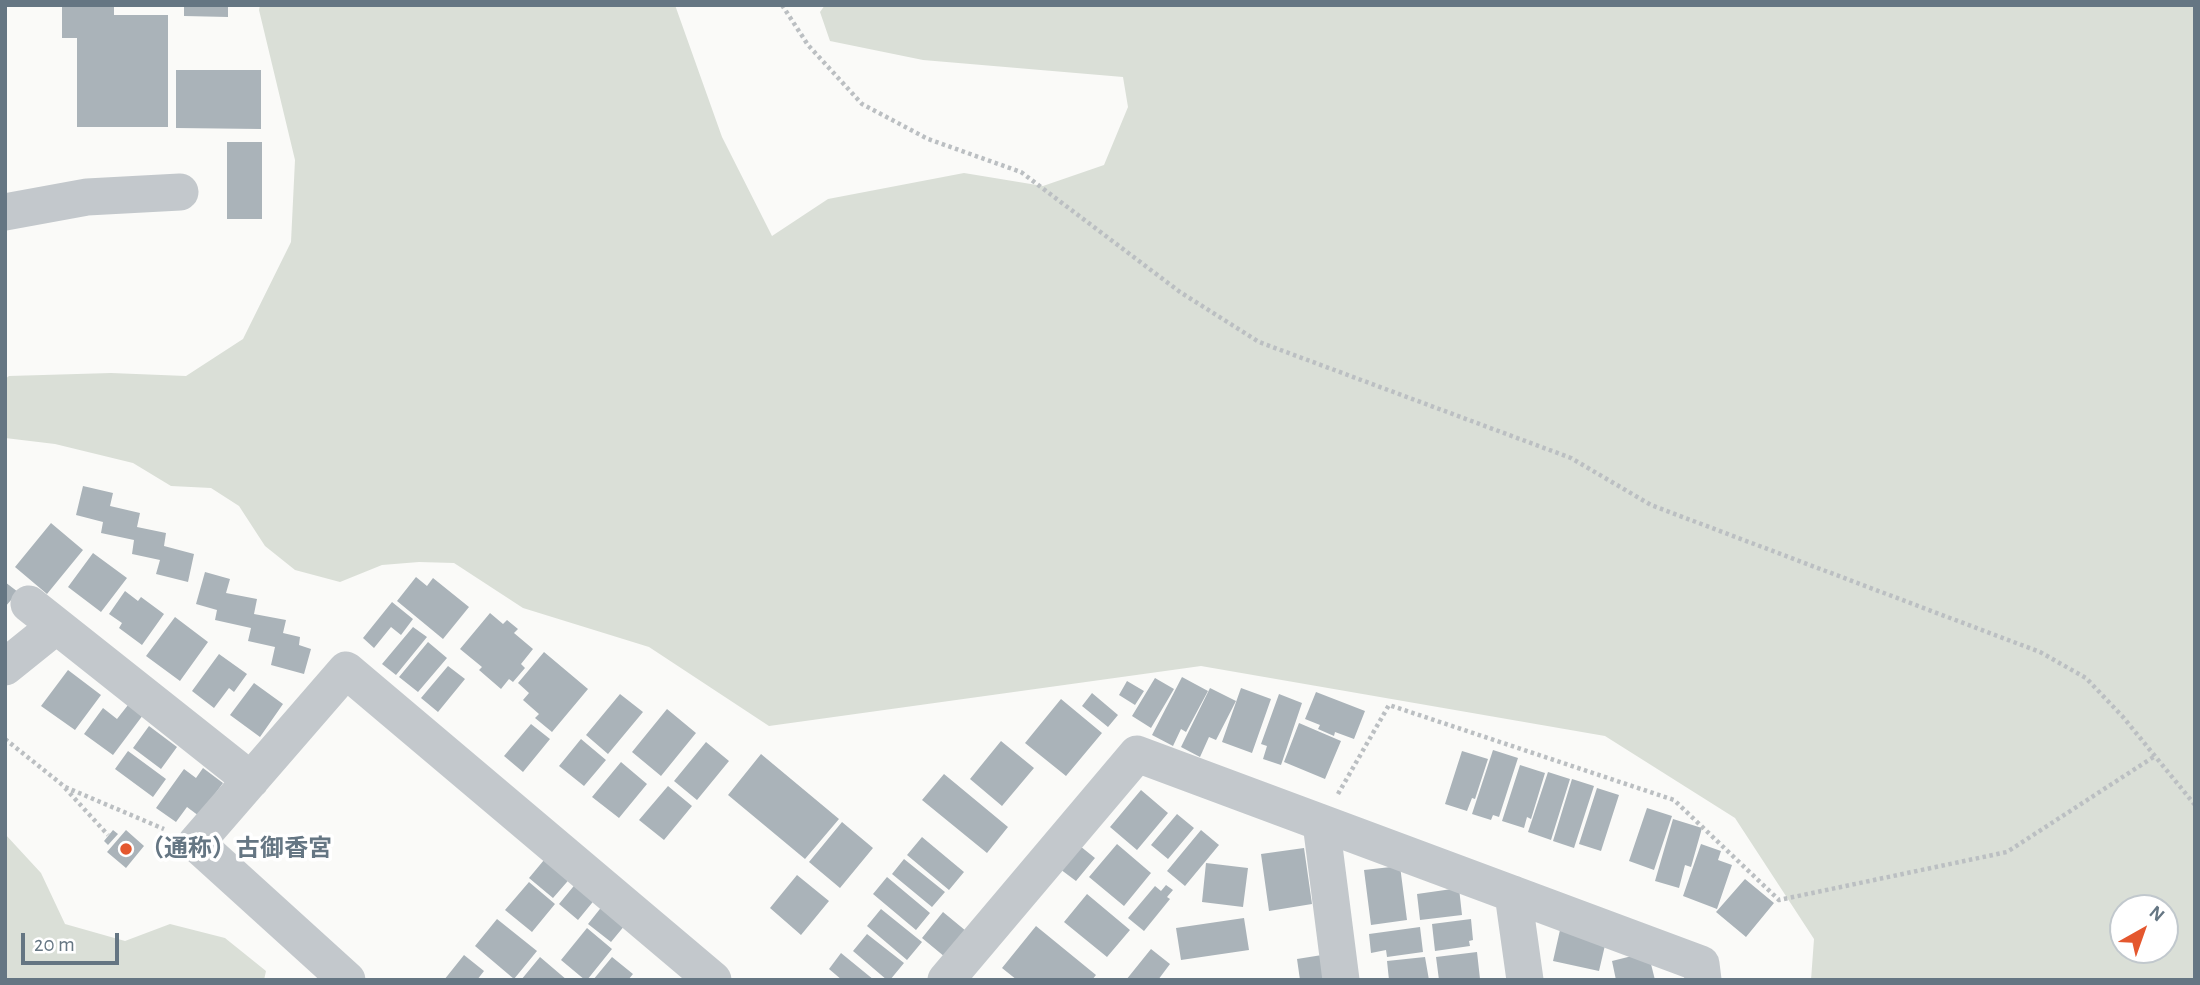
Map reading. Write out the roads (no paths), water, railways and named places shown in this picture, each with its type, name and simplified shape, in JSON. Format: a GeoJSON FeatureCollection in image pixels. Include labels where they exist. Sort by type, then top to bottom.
{"type":"FeatureCollection","features":[{"type":"Feature","properties":{"kind":"street"},"geometry":{"type":"LineString","coordinates":[[5,212],[87,197],[180,192]]}},
{"type":"Feature","properties":{"kind":"street"},"geometry":{"type":"LineString","coordinates":[[5,667],[43,615],[251,780]]}},
{"type":"Feature","properties":{"kind":"street"},"geometry":{"type":"LineString","coordinates":[[330,974],[196,844],[346,670],[713,980]]}},
{"type":"Feature","properties":{"kind":"street"},"geometry":{"type":"LineString","coordinates":[[946,980],[1137,754],[1701,964],[1703,980]]}},
{"type":"Feature","properties":{"kind":"street"},"geometry":{"type":"LineString","coordinates":[[1321,822],[1341,980]]}},
{"type":"Feature","properties":{"kind":"street"},"geometry":{"type":"LineString","coordinates":[[1513,894],[1525,980]]}},
{"type":"Feature","properties":{"kind":"place","name":"（通称）古御香宮"},"geometry":{"type":"Point","coordinates":[126,849]}}]}
